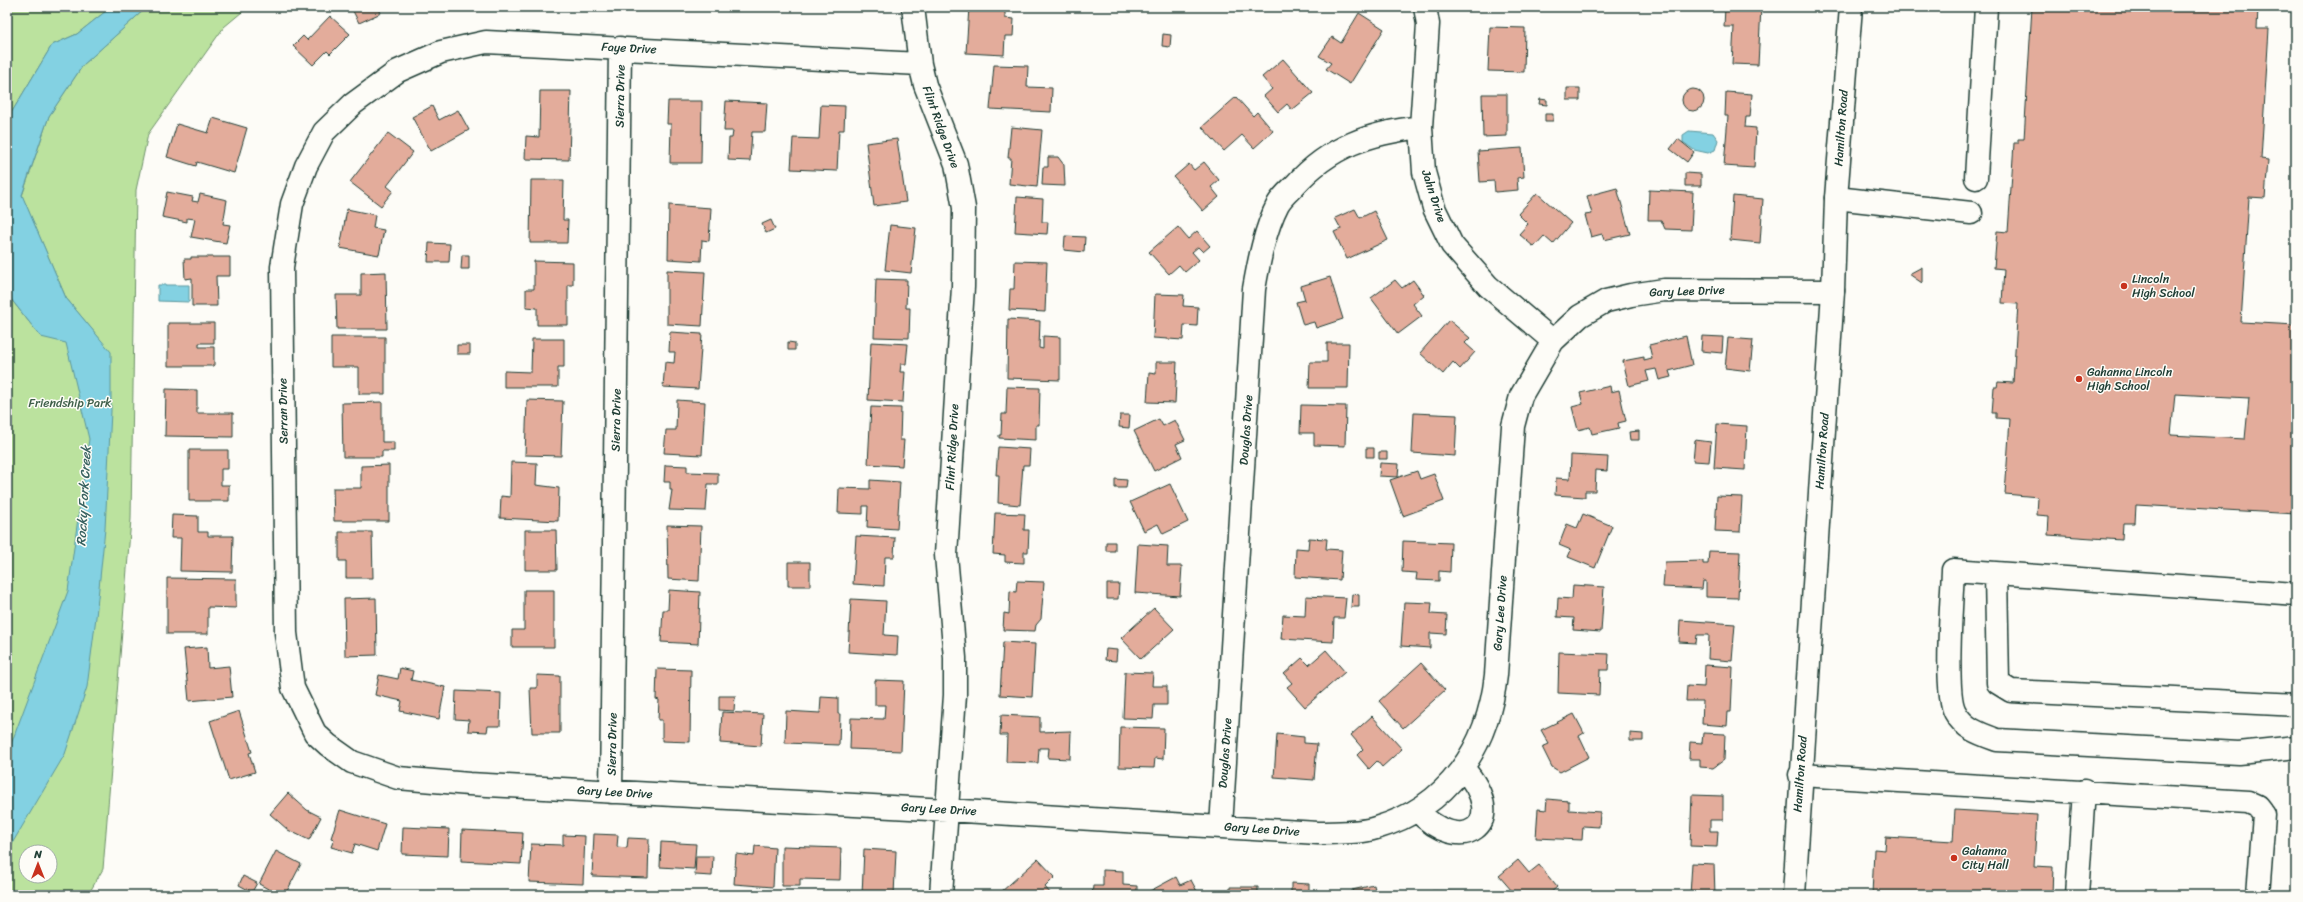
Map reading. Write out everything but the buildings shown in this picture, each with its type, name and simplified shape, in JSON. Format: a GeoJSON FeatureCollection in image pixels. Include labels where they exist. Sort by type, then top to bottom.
{"type":"FeatureCollection","features":[{"type":"Feature","properties":{"kind":"street","name":"Flint Ridge Drive"},"geometry":{"type":"LineString","coordinates":[[914,7],[920,64],[925,85],[956,164],[964,208],[963,287],[946,555],[955,658],[942,895]]}},
{"type":"Feature","properties":{"kind":"street","name":"Jahn Drive"},"geometry":{"type":"LineString","coordinates":[[1425,7],[1428,24],[1421,127],[1424,172],[1434,208],[1452,245],[1488,286],[1553,341]]}},
{"type":"Feature","properties":{"kind":"street","name":"Hamilton Road"},"geometry":{"type":"LineString","coordinates":[[1794,895],[1800,774],[1833,291],[1836,198],[1851,7]]}},
{"type":"Feature","properties":{"kind":"street"},"geometry":{"type":"LineString","coordinates":[[1976,178],[1986,7]]}},
{"type":"Feature","properties":{"kind":"street","name":"Faye Drive"},"geometry":{"type":"LineString","coordinates":[[353,104],[398,71],[441,52],[486,42],[920,64]]}},
{"type":"Feature","properties":{"kind":"street","name":"Sierra Drive"},"geometry":{"type":"LineString","coordinates":[[611,792],[620,48]]}},
{"type":"Feature","properties":{"kind":"street","name":"Serran Drive"},"geometry":{"type":"LineString","coordinates":[[315,733],[293,688],[286,633],[282,267],[292,204],[306,166],[324,132],[353,104]]}},
{"type":"Feature","properties":{"kind":"street","name":"Douglas Drive"},"geometry":{"type":"LineString","coordinates":[[1221,827],[1254,289],[1261,253],[1279,203],[1310,168],[1350,142],[1396,130],[1421,127]]}},
{"type":"Feature","properties":{"kind":"street"},"geometry":{"type":"LineString","coordinates":[[1836,198],[1971,212]]}},
{"type":"Feature","properties":{"kind":"street","name":"Gary Lee Drive"},"geometry":{"type":"LineString","coordinates":[[315,733],[352,762],[398,778],[611,792],[947,810],[1318,833],[1374,829],[1398,820],[1417,810],[1446,788],[1463,768],[1475,749],[1487,724],[1494,699],[1513,426],[1520,396],[1553,341],[1580,316],[1606,301],[1631,295],[1664,290],[1833,291]]}},
{"type":"Feature","properties":{"kind":"street"},"geometry":{"type":"LineString","coordinates":[[2296,594],[1953,570],[1949,690],[1954,711],[1971,731],[1997,740],[2239,753],[2296,748]]}},
{"type":"Feature","properties":{"kind":"street"},"geometry":{"type":"LineString","coordinates":[[1996,573],[1998,684],[2011,691],[2296,705]]}},
{"type":"Feature","properties":{"kind":"street"},"geometry":{"type":"LineString","coordinates":[[1417,810],[1425,819],[1446,831],[1459,833],[1474,830],[1480,826],[1483,820],[1481,796],[1478,786],[1463,768]]}},
{"type":"Feature","properties":{"kind":"street"},"geometry":{"type":"LineString","coordinates":[[1800,774],[2248,802],[2257,806],[2264,815],[2258,895]]}},
{"type":"Feature","properties":{"kind":"street"},"geometry":{"type":"LineString","coordinates":[[2077,895],[2084,791]]}},
{"type":"Feature","properties":{"kind":"green space"},"geometry":{"type":"Polygon","coordinates":[[[7,7],[111,7],[77,34],[52,45],[7,120],[7,7]]]}},
{"type":"Feature","properties":{"kind":"green space","name":"Friendship Park"},"geometry":{"type":"Polygon","coordinates":[[[147,7],[248,7],[224,27],[148,134],[136,190],[131,519],[103,869],[88,895],[7,895],[7,294],[41,337],[99,338],[66,298],[22,196],[49,116],[83,65],[147,7]]]}},
{"type":"Feature","properties":{"kind":"water","name":"Rocky Fork Creek"},"geometry":{"type":"Polygon","coordinates":[[[111,7],[147,7],[83,65],[49,116],[22,195],[66,298],[111,352],[111,411],[105,529],[87,687],[65,754],[7,852],[7,755],[68,591],[89,439],[66,343],[41,337],[7,294],[7,120],[52,45],[77,34],[111,7]]]}},
{"type":"Feature","properties":{"kind":"water"},"geometry":{"type":"Polygon","coordinates":[[[1689,131],[1713,133],[1718,140],[1715,150],[1708,153],[1694,150],[1683,142],[1683,135],[1689,131]]]}},
{"type":"Feature","properties":{"kind":"water"},"geometry":{"type":"Polygon","coordinates":[[[158,285],[189,285],[189,302],[158,301],[158,285]]]}},
{"type":"Feature","properties":{"kind":"place","name":"Lincoln High School"},"geometry":{"type":"Point","coordinates":[2124,286]}},
{"type":"Feature","properties":{"kind":"place","name":"Gahanna Lincoln High School"},"geometry":{"type":"Point","coordinates":[2079,379]}},
{"type":"Feature","properties":{"kind":"place","name":"Gahanna City Hall"},"geometry":{"type":"Point","coordinates":[1954,858]}}]}
